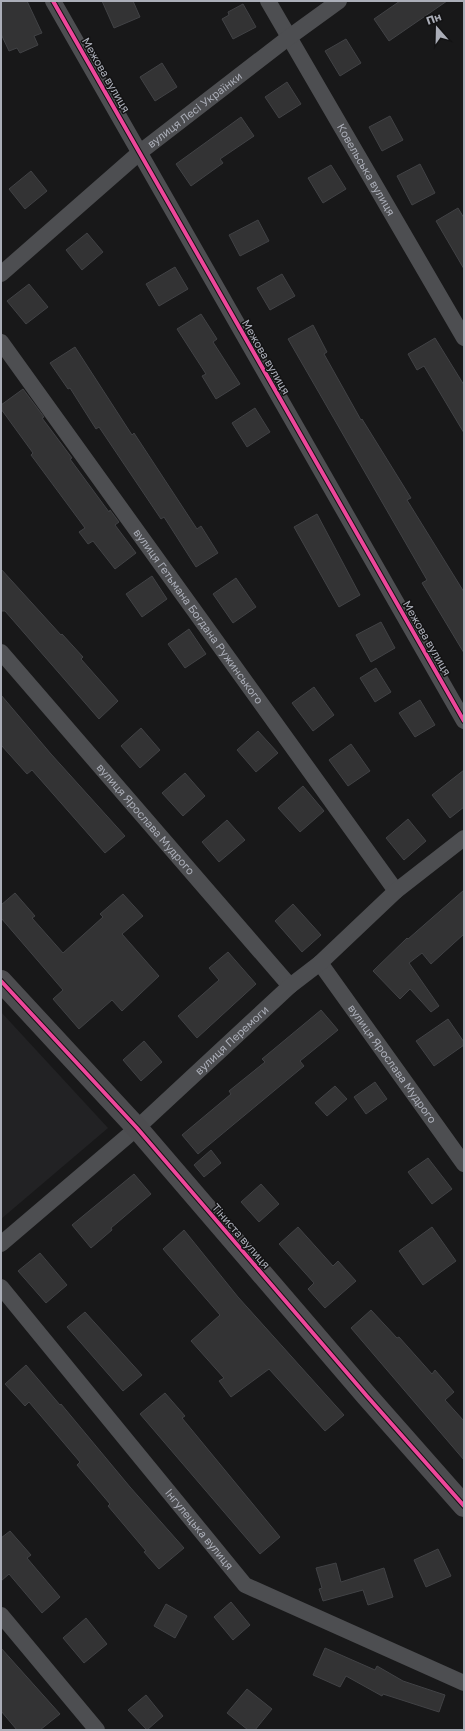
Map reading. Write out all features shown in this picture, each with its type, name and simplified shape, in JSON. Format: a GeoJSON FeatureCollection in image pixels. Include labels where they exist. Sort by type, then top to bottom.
{"type":"FeatureCollection","features":[{"type":"Feature","properties":{"kind":"street","name":"Межова вулиця"},"geometry":{"type":"LineString","coordinates":[[53,1],[464,722]]}},
{"type":"Feature","properties":{"kind":"street","name":"Ковельська вулиця"},"geometry":{"type":"LineString","coordinates":[[268,1],[288,38],[464,338]]}},
{"type":"Feature","properties":{"kind":"street","name":"вулиця Лесі Українки"},"geometry":{"type":"LineString","coordinates":[[1,274],[139,153],[288,38],[339,1]]}},
{"type":"Feature","properties":{"kind":"street","name":"вулиця Гетьмана Богдана Ружинського"},"geometry":{"type":"LineString","coordinates":[[1,342],[396,892]]}},
{"type":"Feature","properties":{"kind":"street","name":"вулиця Ярослава Мудрого"},"geometry":{"type":"LineString","coordinates":[[1,652],[290,986]]}},
{"type":"Feature","properties":{"kind":"street","name":"вулиця Перемоги"},"geometry":{"type":"LineString","coordinates":[[1,1244],[137,1128],[290,986],[320,963],[396,892],[464,838]]}},
{"type":"Feature","properties":{"kind":"street","name":"вулиця Ярослава Мудрого"},"geometry":{"type":"LineString","coordinates":[[320,963],[464,1164]]}},
{"type":"Feature","properties":{"kind":"street","name":"Тіниста вулиця"},"geometry":{"type":"LineString","coordinates":[[1,982],[137,1128],[366,1395],[464,1506]]}},
{"type":"Feature","properties":{"kind":"street","name":"Інгулецька вулиця"},"geometry":{"type":"LineString","coordinates":[[1,1287],[245,1585],[464,1683]]}},
{"type":"Feature","properties":{"kind":"street"},"geometry":{"type":"LineString","coordinates":[[1,1615],[98,1730]]}},
{"type":"Feature","properties":{"kind":"shaded area"},"geometry":{"type":"Polygon","coordinates":[[[1,1012],[108,1128],[1,1219],[1,1012]]]}},
{"type":"Feature","properties":{"kind":"building"},"geometry":{"type":"Polygon","coordinates":[[[1,1],[27,1],[42,33],[34,36],[38,45],[20,53],[17,48],[9,51],[1,34],[1,1]]]}},
{"type":"Feature","properties":{"kind":"building"},"geometry":{"type":"Polygon","coordinates":[[[102,1],[133,1],[140,17],[114,28],[102,1]]]}},
{"type":"Feature","properties":{"kind":"building"},"geometry":{"type":"Polygon","coordinates":[[[400,1],[447,1],[389,41],[374,19],[400,1]]]}},
{"type":"Feature","properties":{"kind":"building"},"geometry":{"type":"Polygon","coordinates":[[[243,4],[256,27],[233,39],[222,19],[229,15],[228,12],[243,4]]]}},
{"type":"Feature","properties":{"kind":"building"},"geometry":{"type":"Polygon","coordinates":[[[346,39],[361,63],[340,76],[325,51],[346,39]]]}},
{"type":"Feature","properties":{"kind":"building"},"geometry":{"type":"Polygon","coordinates":[[[162,63],[177,87],[155,101],[140,77],[162,63]]]}},
{"type":"Feature","properties":{"kind":"building"},"geometry":{"type":"Polygon","coordinates":[[[287,82],[301,104],[279,118],[265,97],[287,82]]]}},
{"type":"Feature","properties":{"kind":"building"},"geometry":{"type":"Polygon","coordinates":[[[390,116],[403,140],[382,151],[369,127],[390,116]]]}},
{"type":"Feature","properties":{"kind":"building"},"geometry":{"type":"Polygon","coordinates":[[[241,117],[254,136],[220,159],[223,163],[191,186],[176,164],[241,117]]]}},
{"type":"Feature","properties":{"kind":"building"},"geometry":{"type":"Polygon","coordinates":[[[420,164],[435,193],[412,205],[397,176],[420,164]]]}},
{"type":"Feature","properties":{"kind":"building"},"geometry":{"type":"Polygon","coordinates":[[[331,165],[346,189],[323,203],[308,178],[331,165]]]}},
{"type":"Feature","properties":{"kind":"building"},"geometry":{"type":"Polygon","coordinates":[[[31,171],[47,191],[25,209],[9,189],[31,171]]]}},
{"type":"Feature","properties":{"kind":"building"},"geometry":{"type":"Polygon","coordinates":[[[458,208],[464,218],[464,269],[436,221],[458,208]]]}},
{"type":"Feature","properties":{"kind":"building"},"geometry":{"type":"Polygon","coordinates":[[[258,220],[269,241],[240,256],[229,235],[258,220]]]}},
{"type":"Feature","properties":{"kind":"building"},"geometry":{"type":"Polygon","coordinates":[[[87,233],[103,252],[82,270],[66,250],[87,233]]]}},
{"type":"Feature","properties":{"kind":"building"},"geometry":{"type":"Polygon","coordinates":[[[175,267],[188,289],[159,306],[146,284],[175,267]]]}},
{"type":"Feature","properties":{"kind":"building"},"geometry":{"type":"Polygon","coordinates":[[[282,274],[295,296],[270,310],[257,288],[282,274]]]}},
{"type":"Feature","properties":{"kind":"building"},"geometry":{"type":"Polygon","coordinates":[[[29,284],[48,307],[26,324],[7,301],[29,284]]]}},
{"type":"Feature","properties":{"kind":"building"},"geometry":{"type":"Polygon","coordinates":[[[201,314],[217,339],[213,342],[240,384],[216,399],[202,376],[206,374],[177,329],[201,314]]]}},
{"type":"Feature","properties":{"kind":"building"},"geometry":{"type":"Polygon","coordinates":[[[313,325],[327,352],[324,354],[361,420],[362,419],[411,498],[407,500],[464,592],[464,653],[422,583],[427,580],[288,339],[313,325]]]}},
{"type":"Feature","properties":{"kind":"building"},"geometry":{"type":"Polygon","coordinates":[[[435,338],[464,385],[464,433],[424,366],[417,370],[408,354],[435,338]]]}},
{"type":"Feature","properties":{"kind":"building"},"geometry":{"type":"Polygon","coordinates":[[[75,347],[132,435],[134,433],[197,529],[201,526],[218,553],[196,567],[164,517],[161,519],[99,427],[96,429],[70,388],[68,389],[50,363],[75,347]]]}},
{"type":"Feature","properties":{"kind":"building"},"geometry":{"type":"Polygon","coordinates":[[[23,389],[44,417],[42,418],[72,458],[70,459],[109,512],[110,510],[119,522],[115,525],[136,553],[115,569],[93,541],[88,544],[79,532],[85,528],[31,455],[33,453],[1,409],[1,405],[23,389]]]}},
{"type":"Feature","properties":{"kind":"building"},"geometry":{"type":"Polygon","coordinates":[[[255,408],[270,432],[247,447],[232,423],[255,408]]]}},
{"type":"Feature","properties":{"kind":"building"},"geometry":{"type":"Polygon","coordinates":[[[317,514],[360,595],[339,607],[294,527],[317,514]]]}},
{"type":"Feature","properties":{"kind":"building"},"geometry":{"type":"Polygon","coordinates":[[[1,569],[83,657],[81,659],[118,701],[99,719],[5,611],[1,611],[1,569]]]}},
{"type":"Feature","properties":{"kind":"building"},"geometry":{"type":"Polygon","coordinates":[[[152,576],[167,599],[142,617],[126,594],[152,576]]]}},
{"type":"Feature","properties":{"kind":"building"},"geometry":{"type":"Polygon","coordinates":[[[236,578],[256,607],[233,623],[213,594],[236,578]]]}},
{"type":"Feature","properties":{"kind":"building"},"geometry":{"type":"Polygon","coordinates":[[[381,622],[395,648],[371,662],[356,635],[381,622]]]}},
{"type":"Feature","properties":{"kind":"building"},"geometry":{"type":"Polygon","coordinates":[[[189,629],[206,654],[185,668],[168,644],[189,629]]]}},
{"type":"Feature","properties":{"kind":"building"},"geometry":{"type":"Polygon","coordinates":[[[376,668],[391,692],[375,702],[360,678],[376,668]]]}},
{"type":"Feature","properties":{"kind":"building"},"geometry":{"type":"Polygon","coordinates":[[[314,687],[334,715],[313,731],[292,703],[314,687]]]}},
{"type":"Feature","properties":{"kind":"building"},"geometry":{"type":"Polygon","coordinates":[[[1,695],[51,754],[125,836],[105,853],[32,770],[27,774],[1,745],[1,695]]]}},
{"type":"Feature","properties":{"kind":"building"},"geometry":{"type":"Polygon","coordinates":[[[420,700],[435,725],[415,737],[399,713],[420,700]]]}},
{"type":"Feature","properties":{"kind":"building"},"geometry":{"type":"Polygon","coordinates":[[[141,728],[160,750],[140,768],[121,746],[141,728]]]}},
{"type":"Feature","properties":{"kind":"building"},"geometry":{"type":"Polygon","coordinates":[[[258,731],[278,753],[256,772],[237,750],[258,731]]]}},
{"type":"Feature","properties":{"kind":"building"},"geometry":{"type":"Polygon","coordinates":[[[351,744],[370,771],[348,786],[329,760],[351,744]]]}},
{"type":"Feature","properties":{"kind":"building"},"geometry":{"type":"Polygon","coordinates":[[[464,770],[464,807],[450,818],[432,795],[464,770]]]}},
{"type":"Feature","properties":{"kind":"building"},"geometry":{"type":"Polygon","coordinates":[[[185,773],[205,796],[183,816],[162,793],[185,773]]]}},
{"type":"Feature","properties":{"kind":"building"},"geometry":{"type":"Polygon","coordinates":[[[303,786],[324,811],[300,832],[278,808],[303,786]]]}},
{"type":"Feature","properties":{"kind":"building"},"geometry":{"type":"Polygon","coordinates":[[[408,819],[426,841],[404,860],[386,838],[408,819]]]}},
{"type":"Feature","properties":{"kind":"building"},"geometry":{"type":"Polygon","coordinates":[[[227,820],[245,840],[219,862],[202,842],[227,820]]]}},
{"type":"Feature","properties":{"kind":"building"},"geometry":{"type":"Polygon","coordinates":[[[464,890],[464,934],[431,964],[422,953],[409,963],[439,1006],[431,1012],[410,989],[400,999],[373,971],[407,938],[408,939],[464,890]]]}},
{"type":"Feature","properties":{"kind":"building"},"geometry":{"type":"Polygon","coordinates":[[[15,893],[35,916],[32,918],[63,953],[103,917],[100,914],[123,894],[143,916],[122,934],[159,976],[122,1011],[112,1000],[79,1029],[53,999],[63,990],[1,918],[1,905],[15,893]]]}},
{"type":"Feature","properties":{"kind":"building"},"geometry":{"type":"Polygon","coordinates":[[[293,904],[321,935],[302,952],[275,921],[293,904]]]}},
{"type":"Feature","properties":{"kind":"building"},"geometry":{"type":"Polygon","coordinates":[[[228,952],[256,984],[197,1038],[178,1016],[219,980],[209,968],[228,952]]]}},
{"type":"Feature","properties":{"kind":"building"},"geometry":{"type":"Polygon","coordinates":[[[321,1010],[338,1030],[300,1061],[304,1066],[198,1154],[182,1135],[231,1094],[229,1091],[265,1062],[262,1059],[321,1010]]]}},
{"type":"Feature","properties":{"kind":"building"},"geometry":{"type":"Polygon","coordinates":[[[448,1019],[464,1042],[464,1045],[434,1066],[416,1041],[448,1019]]]}},
{"type":"Feature","properties":{"kind":"building"},"geometry":{"type":"Polygon","coordinates":[[[144,1041],[162,1062],[141,1081],[123,1060],[144,1041]]]}},
{"type":"Feature","properties":{"kind":"building"},"geometry":{"type":"Polygon","coordinates":[[[375,1082],[387,1099],[366,1114],[354,1097],[375,1082]]]}},
{"type":"Feature","properties":{"kind":"building"},"geometry":{"type":"Polygon","coordinates":[[[335,1086],[347,1099],[327,1116],[315,1103],[335,1086]]]}},
{"type":"Feature","properties":{"kind":"building"},"geometry":{"type":"Polygon","coordinates":[[[211,1150],[221,1163],[204,1177],[194,1165],[211,1150]]]}},
{"type":"Feature","properties":{"kind":"building"},"geometry":{"type":"Polygon","coordinates":[[[428,1158],[452,1189],[432,1204],[408,1172],[428,1158]]]}},
{"type":"Feature","properties":{"kind":"building"},"geometry":{"type":"Polygon","coordinates":[[[134,1174],[151,1194],[111,1228],[112,1230],[91,1248],[72,1225],[134,1174]]]}},
{"type":"Feature","properties":{"kind":"building"},"geometry":{"type":"Polygon","coordinates":[[[261,1184],[279,1204],[259,1222],[241,1202],[261,1184]]]}},
{"type":"Feature","properties":{"kind":"building"},"geometry":{"type":"Polygon","coordinates":[[[298,1227],[333,1266],[338,1261],[356,1281],[325,1308],[308,1289],[314,1283],[279,1244],[298,1227]]]}},
{"type":"Feature","properties":{"kind":"building"},"geometry":{"type":"Polygon","coordinates":[[[432,1227],[456,1261],[423,1285],[399,1251],[432,1227]]]}},
{"type":"Feature","properties":{"kind":"building"},"geometry":{"type":"Polygon","coordinates":[[[184,1230],[238,1297],[344,1415],[325,1431],[269,1369],[231,1397],[219,1381],[224,1378],[191,1341],[220,1315],[163,1249],[184,1230]]]}},
{"type":"Feature","properties":{"kind":"building"},"geometry":{"type":"Polygon","coordinates":[[[40,1253],[67,1285],[46,1303],[18,1271],[40,1253]]]}},
{"type":"Feature","properties":{"kind":"building"},"geometry":{"type":"Polygon","coordinates":[[[371,1310],[397,1338],[399,1337],[432,1374],[435,1370],[454,1392],[445,1400],[464,1421],[464,1460],[351,1328],[371,1310]]]}},
{"type":"Feature","properties":{"kind":"building"},"geometry":{"type":"Polygon","coordinates":[[[85,1312],[142,1375],[123,1391],[67,1327],[85,1312]]]}},
{"type":"Feature","properties":{"kind":"building"},"geometry":{"type":"Polygon","coordinates":[[[26,1365],[184,1548],[159,1569],[144,1552],[146,1551],[108,1506],[110,1504],[77,1465],[80,1462],[29,1402],[25,1406],[5,1384],[26,1365]]]}},
{"type":"Feature","properties":{"kind":"building"},"geometry":{"type":"Polygon","coordinates":[[[165,1393],[185,1416],[182,1418],[280,1537],[260,1554],[140,1414],[165,1393]]]}},
{"type":"Feature","properties":{"kind":"building"},"geometry":{"type":"Polygon","coordinates":[[[10,1531],[31,1555],[27,1558],[60,1597],[42,1613],[9,1574],[1,1581],[1,1538],[10,1531]]]}},
{"type":"Feature","properties":{"kind":"building"},"geometry":{"type":"Polygon","coordinates":[[[438,1549],[451,1576],[426,1587],[414,1560],[438,1549]]]}},
{"type":"Feature","properties":{"kind":"building"},"geometry":{"type":"Polygon","coordinates":[[[336,1563],[341,1582],[384,1568],[393,1597],[368,1605],[363,1590],[323,1601],[319,1589],[322,1588],[316,1568],[336,1563]]]}},
{"type":"Feature","properties":{"kind":"building"},"geometry":{"type":"Polygon","coordinates":[[[231,1602],[250,1625],[233,1640],[214,1617],[231,1602]]]}},
{"type":"Feature","properties":{"kind":"building"},"geometry":{"type":"Polygon","coordinates":[[[166,1604],[187,1616],[175,1638],[154,1626],[166,1604]]]}},
{"type":"Feature","properties":{"kind":"building"},"geometry":{"type":"Polygon","coordinates":[[[86,1618],[107,1644],[84,1663],[63,1638],[86,1618]]]}},
{"type":"Feature","properties":{"kind":"building"},"geometry":{"type":"Polygon","coordinates":[[[1,1648],[60,1714],[40,1730],[17,1730],[1,1711],[1,1648]]]}},
{"type":"Feature","properties":{"kind":"building"},"geometry":{"type":"Polygon","coordinates":[[[325,1648],[375,1670],[377,1666],[403,1681],[445,1695],[439,1712],[383,1694],[382,1696],[346,1676],[340,1687],[313,1675],[325,1648]]]}},
{"type":"Feature","properties":{"kind":"building"},"geometry":{"type":"Polygon","coordinates":[[[247,1689],[272,1709],[255,1730],[248,1730],[227,1713],[247,1689]]]}},
{"type":"Feature","properties":{"kind":"building"},"geometry":{"type":"Polygon","coordinates":[[[146,1695],[163,1716],[147,1730],[128,1710],[146,1695]]]}},
{"type":"Feature","properties":{"kind":"cycle path"},"geometry":{"type":"LineString","coordinates":[[53,1],[464,721]]}},
{"type":"Feature","properties":{"kind":"cycle path"},"geometry":{"type":"LineString","coordinates":[[1,981],[137,1128],[366,1395],[464,1506]]}}]}
